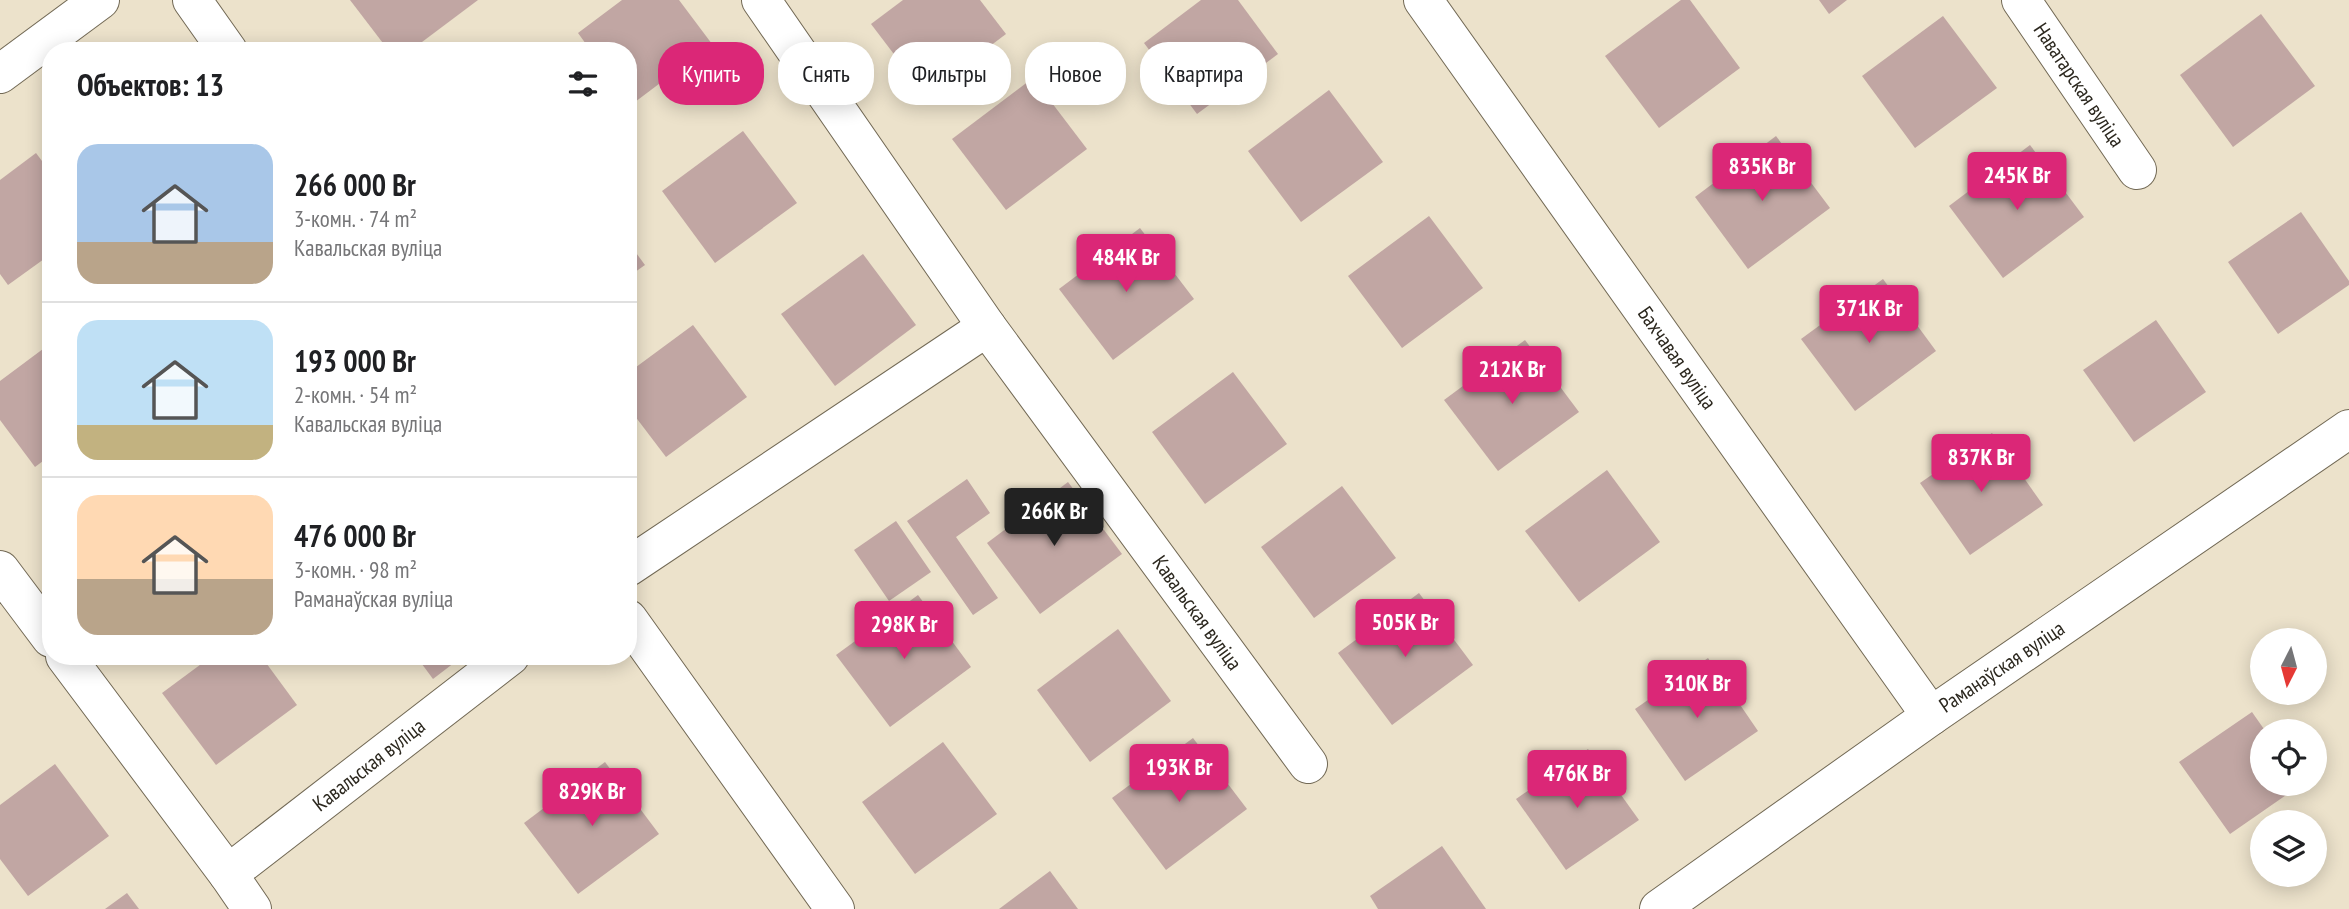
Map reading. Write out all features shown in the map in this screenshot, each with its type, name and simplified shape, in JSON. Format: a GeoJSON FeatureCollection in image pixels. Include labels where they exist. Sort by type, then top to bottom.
{"type":"FeatureCollection","features":[{"type":"Feature","properties":{"kind":"street"},"geometry":{"type":"LineString","coordinates":[[43,42],[100,0]]}},
{"type":"Feature","properties":{"kind":"street"},"geometry":{"type":"LineString","coordinates":[[192,0],[222,42]]}},
{"type":"Feature","properties":{"kind":"street","name":"Кавальская вуліца"},"geometry":{"type":"LineString","coordinates":[[761,0],[987,327],[1308,764]]}},
{"type":"Feature","properties":{"kind":"street","name":"Бахчавая вуліца"},"geometry":{"type":"LineString","coordinates":[[1423,0],[1931,716]]}},
{"type":"Feature","properties":{"kind":"street","name":"Наватарская вуліца"},"geometry":{"type":"LineString","coordinates":[[2021,0],[2137,170]]}},
{"type":"Feature","properties":{"kind":"street"},"geometry":{"type":"LineString","coordinates":[[0,74],[42,43]]}},
{"type":"Feature","properties":{"kind":"street"},"geometry":{"type":"LineString","coordinates":[[637,562],[987,327]]}},
{"type":"Feature","properties":{"kind":"street","name":"Раманаўская вуліца"},"geometry":{"type":"LineString","coordinates":[[1659,909],[1931,716],[2349,429]]}},
{"type":"Feature","properties":{"kind":"street"},"geometry":{"type":"LineString","coordinates":[[0,570],[42,626]]}},
{"type":"Feature","properties":{"kind":"street"},"geometry":{"type":"LineString","coordinates":[[637,632],[835,909]]}},
{"type":"Feature","properties":{"kind":"street"},"geometry":{"type":"LineString","coordinates":[[72,665],[252,909]]}},
{"type":"Feature","properties":{"kind":"street","name":"Кавальская вуліца"},"geometry":{"type":"LineString","coordinates":[[228,874],[498,665]]}},
{"type":"Feature","properties":{"kind":"building"},"geometry":{"type":"Polygon","coordinates":[[[350,0],[478,0],[422,42],[382,42],[350,0]]]}},
{"type":"Feature","properties":{"kind":"building"},"geometry":{"type":"Polygon","coordinates":[[[622,0],[679,0],[710,42],[658,42],[658,85],[637,100],[637,42],[584,42],[578,33],[622,0]]]}},
{"type":"Feature","properties":{"kind":"building"},"geometry":{"type":"Polygon","coordinates":[[[903,0],[980,0],[1006,34],[995,42],[888,42],[888,46],[871,24],[903,0]]]}},
{"type":"Feature","properties":{"kind":"building"},"geometry":{"type":"Polygon","coordinates":[[[1201,0],[1238,0],[1278,54],[1267,62],[1267,42],[1145,42],[1201,0]]]}},
{"type":"Feature","properties":{"kind":"building"},"geometry":{"type":"Polygon","coordinates":[[[1681,0],[1690,0],[1740,68],[1659,128],[1605,56],[1681,0]]]}},
{"type":"Feature","properties":{"kind":"building"},"geometry":{"type":"Polygon","coordinates":[[[1819,0],[1847,0],[1829,14],[1819,0]]]}},
{"type":"Feature","properties":{"kind":"building"},"geometry":{"type":"Polygon","coordinates":[[[2261,14],[2315,86],[2233,147],[2180,75],[2261,14]]]}},
{"type":"Feature","properties":{"kind":"building"},"geometry":{"type":"Polygon","coordinates":[[[1943,16],[1997,88],[1915,148],[1862,76],[1943,16]]]}},
{"type":"Feature","properties":{"kind":"building"},"geometry":{"type":"Polygon","coordinates":[[[1025,84],[1025,105],[1054,105],[1087,149],[1006,210],[952,139],[997,105],[1011,105],[1011,95],[1025,84]]]}},
{"type":"Feature","properties":{"kind":"building"},"geometry":{"type":"Polygon","coordinates":[[[1329,90],[1383,162],[1301,222],[1248,151],[1329,90]]]}},
{"type":"Feature","properties":{"kind":"building"},"geometry":{"type":"Polygon","coordinates":[[[1190,105],[1209,105],[1197,114],[1190,105]]]}},
{"type":"Feature","properties":{"kind":"building"},"geometry":{"type":"Polygon","coordinates":[[[743,131],[797,203],[715,263],[662,191],[743,131]]]}},
{"type":"Feature","properties":{"kind":"building"},"geometry":{"type":"Polygon","coordinates":[[[1776,136],[1830,208],[1748,269],[1695,197],[1776,136]]]}},
{"type":"Feature","properties":{"kind":"building"},"geometry":{"type":"Polygon","coordinates":[[[2030,145],[2084,217],[2003,278],[1949,206],[2030,145]]]}},
{"type":"Feature","properties":{"kind":"building"},"geometry":{"type":"Polygon","coordinates":[[[36,153],[42,161],[42,260],[8,285],[0,274],[0,180],[36,153]]]}},
{"type":"Feature","properties":{"kind":"building"},"geometry":{"type":"Polygon","coordinates":[[[2301,212],[2349,281],[2349,285],[2278,334],[2228,262],[2301,212]]]}},
{"type":"Feature","properties":{"kind":"building"},"geometry":{"type":"Polygon","coordinates":[[[1429,216],[1483,288],[1402,348],[1348,276],[1429,216]]]}},
{"type":"Feature","properties":{"kind":"building"},"geometry":{"type":"Polygon","coordinates":[[[1140,228],[1194,299],[1113,360],[1059,289],[1140,228]]]}},
{"type":"Feature","properties":{"kind":"building"},"geometry":{"type":"Polygon","coordinates":[[[637,254],[645,265],[637,271],[637,254]]]}},
{"type":"Feature","properties":{"kind":"building"},"geometry":{"type":"Polygon","coordinates":[[[863,254],[916,325],[835,386],[781,314],[863,254]]]}},
{"type":"Feature","properties":{"kind":"building"},"geometry":{"type":"Polygon","coordinates":[[[1883,279],[1936,351],[1855,411],[1801,339],[1883,279]]]}},
{"type":"Feature","properties":{"kind":"building"},"geometry":{"type":"Polygon","coordinates":[[[2156,320],[2206,392],[2134,442],[2083,370],[2156,320]]]}},
{"type":"Feature","properties":{"kind":"building"},"geometry":{"type":"Polygon","coordinates":[[[693,325],[747,397],[666,457],[637,419],[637,366],[693,325]]]}},
{"type":"Feature","properties":{"kind":"building"},"geometry":{"type":"Polygon","coordinates":[[[1525,340],[1579,412],[1498,471],[1444,400],[1525,340]]]}},
{"type":"Feature","properties":{"kind":"building"},"geometry":{"type":"Polygon","coordinates":[[[42,350],[42,462],[35,467],[0,420],[0,381],[42,350]]]}},
{"type":"Feature","properties":{"kind":"building"},"geometry":{"type":"Polygon","coordinates":[[[1233,372],[1287,444],[1205,504],[1152,432],[1233,372]]]}},
{"type":"Feature","properties":{"kind":"building"},"geometry":{"type":"Polygon","coordinates":[[[1992,433],[2043,505],[1970,555],[1920,483],[1992,433]]]}},
{"type":"Feature","properties":{"kind":"building"},"geometry":{"type":"Polygon","coordinates":[[[1607,470],[1660,542],[1579,602],[1525,531],[1607,470]]]}},
{"type":"Feature","properties":{"kind":"building"},"geometry":{"type":"Polygon","coordinates":[[[967,479],[990,513],[956,537],[998,598],[973,615],[907,521],[967,479]]]}},
{"type":"Feature","properties":{"kind":"building"},"geometry":{"type":"Polygon","coordinates":[[[1068,482],[1122,554],[1040,614],[987,543],[1068,482]]]}},
{"type":"Feature","properties":{"kind":"building"},"geometry":{"type":"Polygon","coordinates":[[[1342,486],[1396,558],[1314,618],[1261,547],[1342,486]]]}},
{"type":"Feature","properties":{"kind":"building"},"geometry":{"type":"Polygon","coordinates":[[[896,521],[931,572],[889,601],[854,550],[896,521]]]}},
{"type":"Feature","properties":{"kind":"building"},"geometry":{"type":"Polygon","coordinates":[[[1419,593],[1473,665],[1392,725],[1338,653],[1419,593]]]}},
{"type":"Feature","properties":{"kind":"building"},"geometry":{"type":"Polygon","coordinates":[[[918,595],[971,667],[890,727],[836,655],[918,595]]]}},
{"type":"Feature","properties":{"kind":"building"},"geometry":{"type":"Polygon","coordinates":[[[1118,629],[1171,701],[1090,762],[1037,690],[1118,629]]]}},
{"type":"Feature","properties":{"kind":"building"},"geometry":{"type":"Polygon","coordinates":[[[1708,658],[1758,731],[1685,781],[1635,709],[1708,658]]]}},
{"type":"Feature","properties":{"kind":"building"},"geometry":{"type":"Polygon","coordinates":[[[200,665],[268,665],[297,705],[216,765],[162,693],[200,665]]]}},
{"type":"Feature","properties":{"kind":"building"},"geometry":{"type":"Polygon","coordinates":[[[423,665],[451,665],[433,679],[423,665]]]}},
{"type":"Feature","properties":{"kind":"building"},"geometry":{"type":"Polygon","coordinates":[[[2252,712],[2257,719],[2250,719],[2250,796],[2285,796],[2265,810],[2250,810],[2250,820],[2230,834],[2179,762],[2252,712]]]}},
{"type":"Feature","properties":{"kind":"building"},"geometry":{"type":"Polygon","coordinates":[[[1193,738],[1247,809],[1166,870],[1112,798],[1193,738]]]}},
{"type":"Feature","properties":{"kind":"building"},"geometry":{"type":"Polygon","coordinates":[[[943,742],[997,814],[915,874],[862,802],[943,742]]]}},
{"type":"Feature","properties":{"kind":"building"},"geometry":{"type":"Polygon","coordinates":[[[1588,749],[1639,820],[1566,870],[1516,799],[1588,749]]]}},
{"type":"Feature","properties":{"kind":"building"},"geometry":{"type":"Polygon","coordinates":[[[605,762],[659,834],[578,894],[524,823],[605,762]]]}},
{"type":"Feature","properties":{"kind":"building"},"geometry":{"type":"Polygon","coordinates":[[[55,764],[109,836],[28,896],[0,859],[0,805],[55,764]]]}},
{"type":"Feature","properties":{"kind":"building"},"geometry":{"type":"Polygon","coordinates":[[[1442,846],[1486,909],[1378,909],[1370,896],[1442,846]]]}},
{"type":"Feature","properties":{"kind":"building"},"geometry":{"type":"Polygon","coordinates":[[[1050,871],[1078,909],[999,909],[1050,871]]]}},
{"type":"Feature","properties":{"kind":"building"},"geometry":{"type":"Polygon","coordinates":[[[127,893],[139,909],[105,909],[127,893]]]}}]}
